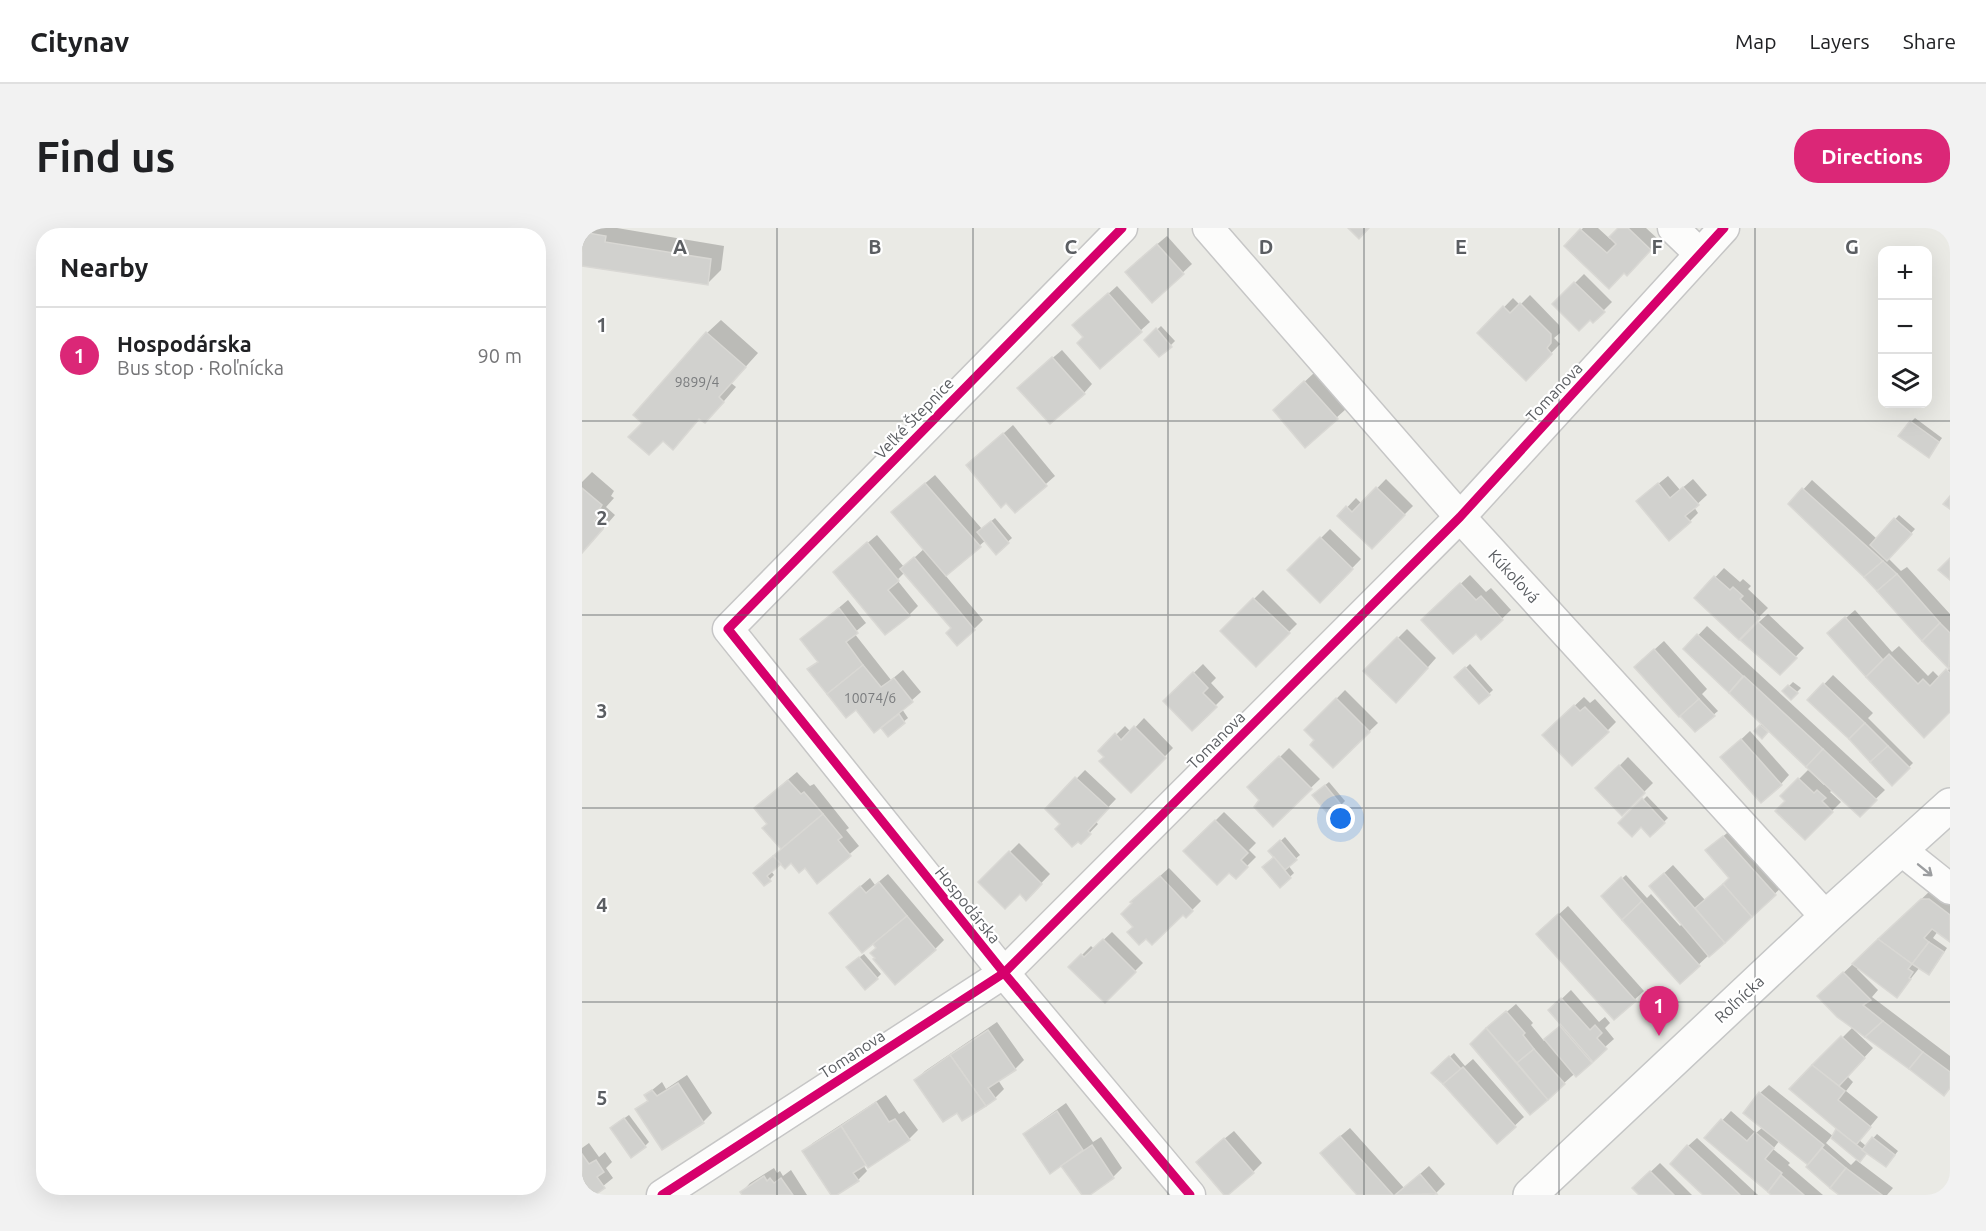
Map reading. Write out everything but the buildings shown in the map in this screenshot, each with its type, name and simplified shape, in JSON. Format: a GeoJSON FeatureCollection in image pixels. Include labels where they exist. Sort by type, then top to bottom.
{"type":"FeatureCollection","features":[{"type":"Feature","properties":{"kind":"street","name":"Veľké Štepnice"},"geometry":{"type":"LineString","coordinates":[[728,629],[1122,228]]}},
{"type":"Feature","properties":{"kind":"street","name":"Kúkoľová"},"geometry":{"type":"LineString","coordinates":[[1208,228],[1460,517],[1826,917]]}},
{"type":"Feature","properties":{"kind":"street"},"geometry":{"type":"LineString","coordinates":[[1673,228],[1700,254]]}},
{"type":"Feature","properties":{"kind":"street","name":"Tomanova"},"geometry":{"type":"LineString","coordinates":[[662,1195],[1004,973],[1460,517],[1724,228]]}},
{"type":"Feature","properties":{"kind":"street","name":"Hospodárska"},"geometry":{"type":"LineString","coordinates":[[728,629],[1004,973],[1190,1195]]}},
{"type":"Feature","properties":{"kind":"street","name":"Roľnícka"},"geometry":{"type":"LineString","coordinates":[[1530,1195],[1826,917],[1950,805]]}},
{"type":"Feature","properties":{"kind":"street"},"geometry":{"type":"LineString","coordinates":[[1901,850],[1950,889]]}},
{"type":"Feature","properties":{"kind":"cycle path"},"geometry":{"type":"LineString","coordinates":[[1122,228],[728,629],[1004,973],[1190,1195]]}},
{"type":"Feature","properties":{"kind":"cycle path"},"geometry":{"type":"LineString","coordinates":[[662,1195],[1004,973],[1460,517],[1724,228]]}},
{"type":"Feature","properties":{"kind":"place","name":"Hospodárska"},"geometry":{"type":"Point","coordinates":[1659,1036]}}]}
